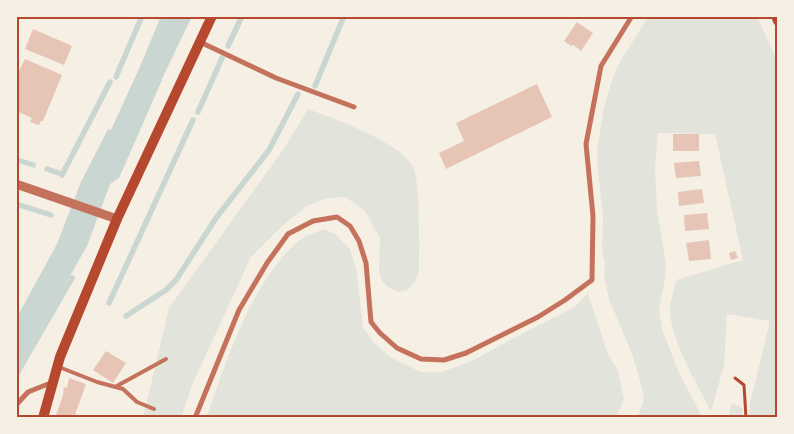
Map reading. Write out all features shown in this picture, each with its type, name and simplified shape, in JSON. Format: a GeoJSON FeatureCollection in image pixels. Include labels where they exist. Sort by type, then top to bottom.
{"type":"FeatureCollection","features":[{"type":"Feature","properties":{"kind":"main road"},"geometry":{"type":"LineString","coordinates":[[43,418],[57,366],[117,219],[212,16]]}},
{"type":"Feature","properties":{"kind":"main road"},"geometry":{"type":"LineString","coordinates":[[776,16],[778,21]]}},
{"type":"Feature","properties":{"kind":"street"},"geometry":{"type":"LineString","coordinates":[[195,418],[239,310],[267,263],[288,234],[313,221],[337,217],[350,226],[359,241],[366,263],[371,322],[397,348],[420,359],[444,360],[466,353],[538,317],[592,280],[593,216],[586,144],[601,66],[632,16]]}},
{"type":"Feature","properties":{"kind":"street"},"geometry":{"type":"LineString","coordinates":[[200,42],[276,78],[354,107]]}},
{"type":"Feature","properties":{"kind":"street"},"geometry":{"type":"LineString","coordinates":[[16,184],[117,219]]}},
{"type":"Feature","properties":{"kind":"street"},"geometry":{"type":"LineString","coordinates":[[16,405],[28,392],[53,382]]}},
{"type":"Feature","properties":{"kind":"lane"},"geometry":{"type":"LineString","coordinates":[[115,387],[166,359]]}},
{"type":"Feature","properties":{"kind":"lane"},"geometry":{"type":"LineString","coordinates":[[57,366],[123,389],[137,402],[154,409]]}},
{"type":"Feature","properties":{"kind":"path"},"geometry":{"type":"LineString","coordinates":[[734,378],[744,386],[746,418]]}},
{"type":"Feature","properties":{"kind":"shaded area"},"geometry":{"type":"Polygon","coordinates":[[[167,16],[186,16],[157,77],[162,80],[119,178],[110,184],[87,246],[16,370],[16,319],[57,244],[81,182],[108,129],[111,130],[139,69],[143,71],[167,16]]]}},
{"type":"Feature","properties":{"kind":"shaded area"},"geometry":{"type":"Polygon","coordinates":[[[649,16],[757,16],[778,62],[778,418],[749,418],[749,408],[770,321],[727,314],[724,366],[711,411],[692,376],[680,348],[671,322],[670,311],[676,280],[743,260],[715,134],[658,133],[655,169],[657,209],[666,263],[659,310],[662,329],[679,373],[703,418],[637,418],[644,400],[642,387],[632,354],[609,299],[604,276],[605,265],[602,249],[603,217],[597,162],[604,107],[613,77],[621,60],[649,16]]]}},
{"type":"Feature","properties":{"kind":"shaded area"},"geometry":{"type":"Polygon","coordinates":[[[308,109],[380,139],[404,156],[412,165],[417,184],[419,216],[419,272],[415,281],[408,290],[398,292],[388,287],[382,281],[379,272],[380,238],[364,210],[345,197],[327,198],[307,206],[281,227],[251,257],[192,385],[181,418],[143,418],[169,308],[285,147],[308,109]]]}},
{"type":"Feature","properties":{"kind":"shaded area"},"geometry":{"type":"Polygon","coordinates":[[[16,157],[36,163],[35,168],[16,162],[16,157]]]}},
{"type":"Feature","properties":{"kind":"shaded area"},"geometry":{"type":"Polygon","coordinates":[[[323,229],[335,234],[350,249],[356,268],[363,327],[373,342],[390,357],[421,372],[442,372],[474,360],[575,307],[588,293],[607,352],[618,370],[624,400],[616,418],[206,418],[242,324],[265,280],[296,243],[323,229]]]}},
{"type":"Feature","properties":{"kind":"shaded area"},"geometry":{"type":"Polygon","coordinates":[[[732,403],[743,408],[742,418],[728,418],[732,403]]]}},
{"type":"Feature","properties":{"kind":"building"},"geometry":{"type":"Polygon","coordinates":[[[577,22],[593,33],[581,51],[564,41],[577,22]]]}},
{"type":"Feature","properties":{"kind":"building"},"geometry":{"type":"Polygon","coordinates":[[[33,29],[72,46],[64,65],[25,49],[33,29]]]}},
{"type":"Feature","properties":{"kind":"building"},"geometry":{"type":"Polygon","coordinates":[[[25,59],[62,75],[43,121],[39,125],[30,122],[32,118],[16,111],[16,77],[25,59]]]}},
{"type":"Feature","properties":{"kind":"building"},"geometry":{"type":"Polygon","coordinates":[[[537,84],[552,117],[446,169],[439,153],[464,141],[456,123],[537,84]]]}},
{"type":"Feature","properties":{"kind":"building"},"geometry":{"type":"Polygon","coordinates":[[[673,134],[699,134],[699,151],[673,151],[673,134]]]}},
{"type":"Feature","properties":{"kind":"building"},"geometry":{"type":"Polygon","coordinates":[[[699,161],[701,176],[676,178],[674,163],[699,161]]]}},
{"type":"Feature","properties":{"kind":"building"},"geometry":{"type":"Polygon","coordinates":[[[702,189],[704,203],[679,206],[678,192],[702,189]]]}},
{"type":"Feature","properties":{"kind":"building"},"geometry":{"type":"Polygon","coordinates":[[[707,213],[709,229],[685,231],[684,215],[707,213]]]}},
{"type":"Feature","properties":{"kind":"building"},"geometry":{"type":"Polygon","coordinates":[[[709,240],[711,259],[689,261],[686,243],[709,240]]]}},
{"type":"Feature","properties":{"kind":"building"},"geometry":{"type":"Polygon","coordinates":[[[735,251],[738,258],[731,260],[729,253],[735,251]]]}},
{"type":"Feature","properties":{"kind":"building"},"geometry":{"type":"Polygon","coordinates":[[[106,351],[126,363],[113,383],[93,370],[106,351]]]}},
{"type":"Feature","properties":{"kind":"building"},"geometry":{"type":"Polygon","coordinates":[[[69,378],[86,384],[75,415],[72,414],[70,418],[55,418],[64,387],[67,388],[69,378]]]}},
{"type":"Feature","properties":{"kind":"waterway"},"geometry":{"type":"LineString","coordinates":[[116,77],[142,16]]}},
{"type":"Feature","properties":{"kind":"waterway"},"geometry":{"type":"LineString","coordinates":[[139,76],[164,16]]}},
{"type":"Feature","properties":{"kind":"waterway"},"geometry":{"type":"LineString","coordinates":[[156,85],[189,16]]}},
{"type":"Feature","properties":{"kind":"waterway"},"geometry":{"type":"LineString","coordinates":[[228,46],[242,16]]}},
{"type":"Feature","properties":{"kind":"waterway"},"geometry":{"type":"LineString","coordinates":[[315,86],[344,16]]}},
{"type":"Feature","properties":{"kind":"waterway"},"geometry":{"type":"LineString","coordinates":[[198,112],[222,58]]}},
{"type":"Feature","properties":{"kind":"waterway"},"geometry":{"type":"LineString","coordinates":[[62,175],[110,82]]}},
{"type":"Feature","properties":{"kind":"waterway"},"geometry":{"type":"LineString","coordinates":[[126,316],[166,290],[176,280],[216,218],[269,150],[298,94]]}},
{"type":"Feature","properties":{"kind":"waterway"},"geometry":{"type":"LineString","coordinates":[[109,303],[193,120]]}},
{"type":"Feature","properties":{"kind":"waterway"},"geometry":{"type":"LineString","coordinates":[[47,169],[59,173]]}},
{"type":"Feature","properties":{"kind":"waterway"},"geometry":{"type":"LineString","coordinates":[[16,204],[51,215]]}},
{"type":"Feature","properties":{"kind":"waterway"},"geometry":{"type":"LineString","coordinates":[[16,375],[72,278]]}}]}
